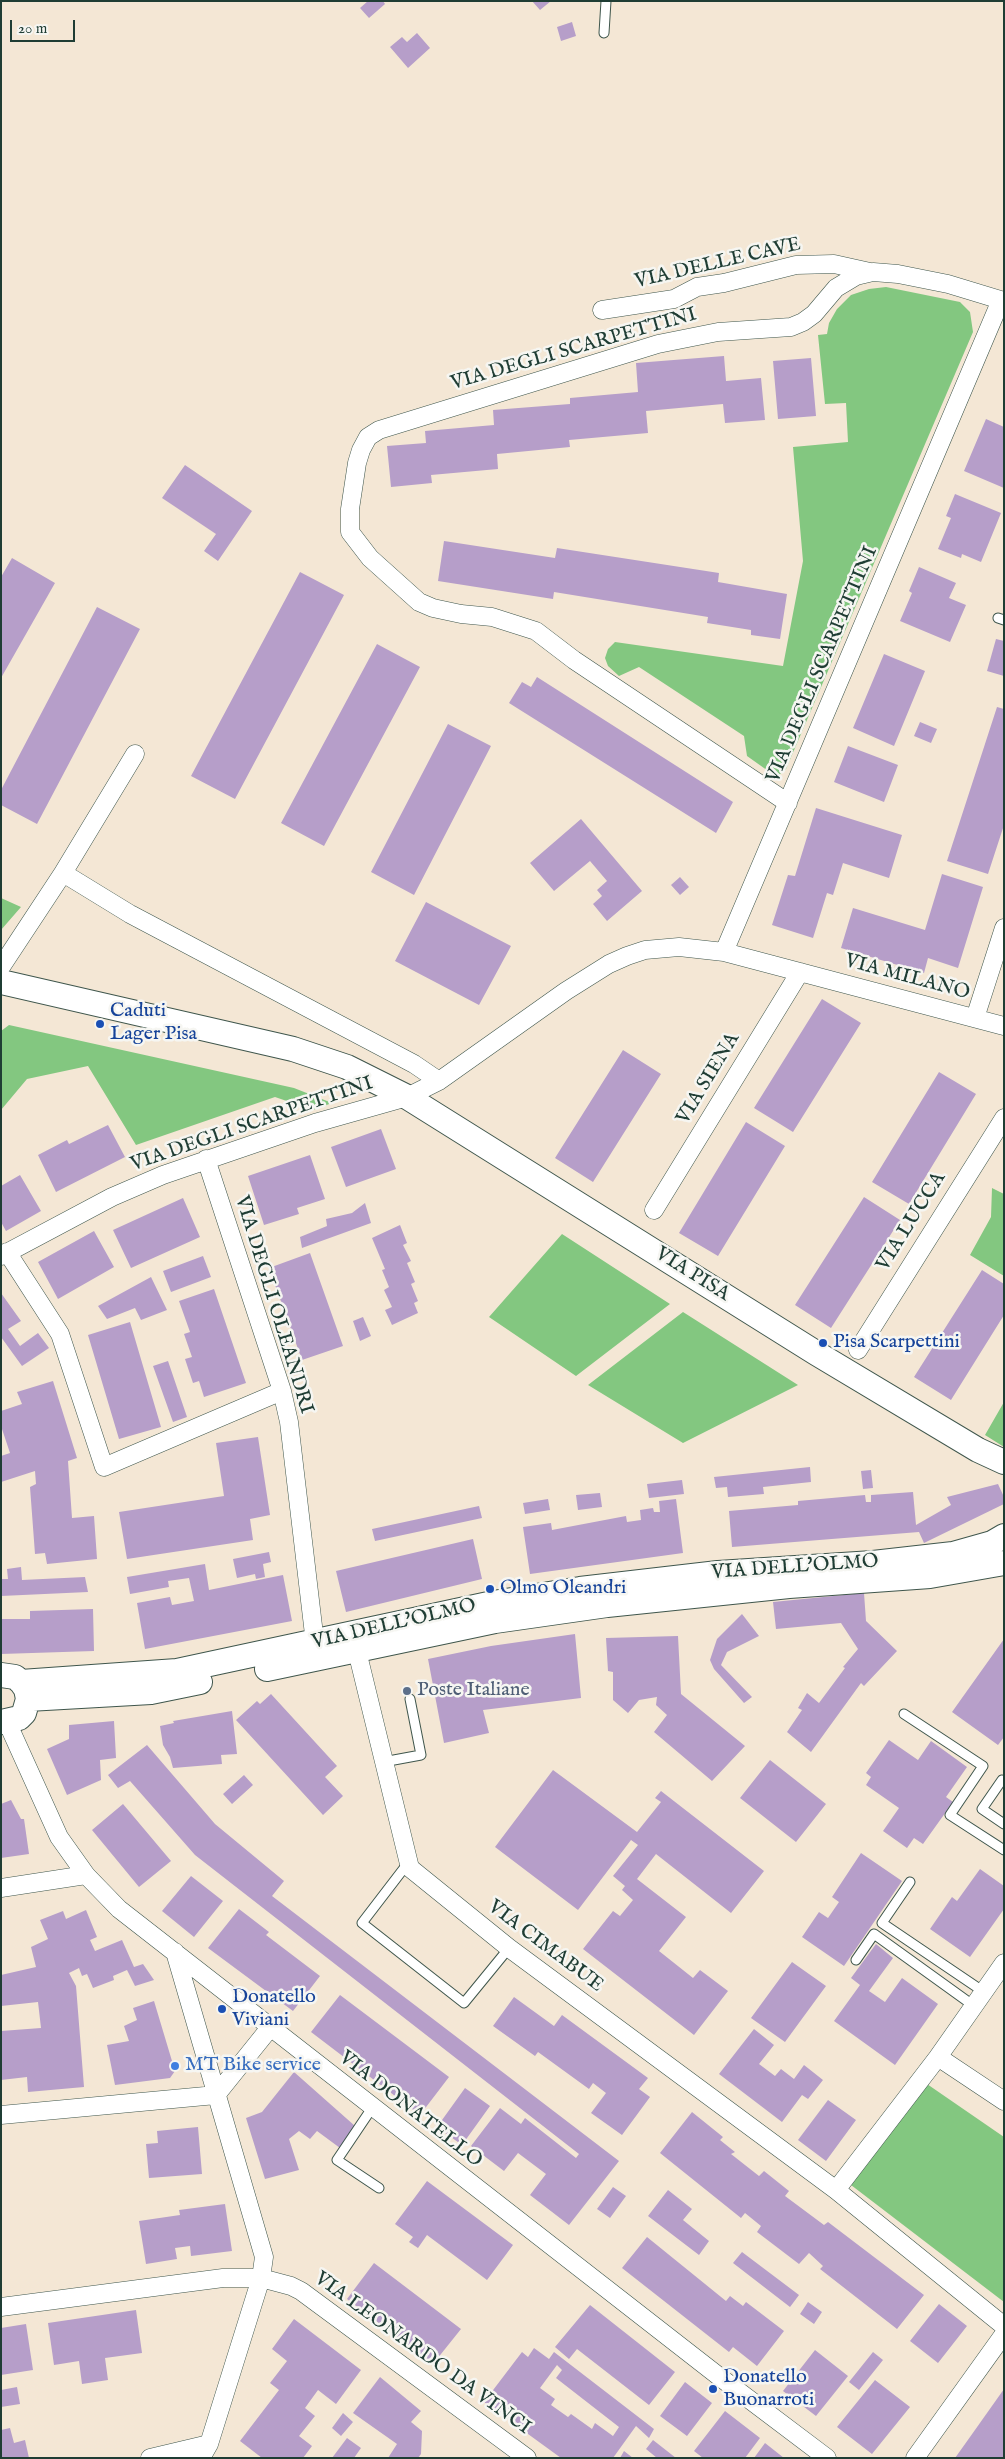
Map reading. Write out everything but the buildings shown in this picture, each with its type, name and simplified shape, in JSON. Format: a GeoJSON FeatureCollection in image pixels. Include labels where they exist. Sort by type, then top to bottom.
{"type":"FeatureCollection","features":[{"type":"Feature","properties":{"kind":"street","name":"VIA DELLE CAVE"},"geometry":{"type":"LineString","coordinates":[[602,310],[674,299],[696,287],[724,283],[761,272],[796,265],[834,264],[873,272]]}},
{"type":"Feature","properties":{"kind":"street","name":"VIA DEGLI SCARPETTINI"},"geometry":{"type":"LineString","coordinates":[[724,952],[788,803],[1002,301],[920,278],[873,272],[856,276],[846,281],[836,288],[814,314],[803,322],[791,327],[718,332],[658,344],[379,430],[368,437],[361,450],[355,472],[348,522],[350,532],[370,558],[419,602],[433,608],[461,614],[492,617],[536,631],[574,660],[788,803]]}},
{"type":"Feature","properties":{"kind":"street"},"geometry":{"type":"LineString","coordinates":[[1,966],[63,873],[135,754]]}},
{"type":"Feature","properties":{"kind":"street","name":"VIA DEGLI SCARPETTINI"},"geometry":{"type":"LineString","coordinates":[[63,873],[130,914],[414,1064],[438,1081]]}},
{"type":"Feature","properties":{"kind":"street"},"geometry":{"type":"LineString","coordinates":[[974,1018],[1004,928]]}},
{"type":"Feature","properties":{"kind":"street","name":"VIA DEGLI SCARPETTINI"},"geometry":{"type":"LineString","coordinates":[[4,1254],[112,1197],[206,1159],[315,1123],[407,1097],[438,1081],[529,1016],[609,964],[636,953],[661,948],[699,948],[724,952],[800,972]]}},
{"type":"Feature","properties":{"kind":"street","name":"VIA MILANO"},"geometry":{"type":"LineString","coordinates":[[800,972],[1004,1026]]}},
{"type":"Feature","properties":{"kind":"street","name":"VIA SIENA"},"geometry":{"type":"LineString","coordinates":[[654,1210],[800,972]]}},
{"type":"Feature","properties":{"kind":"street","name":"VIA PISA"},"geometry":{"type":"LineString","coordinates":[[1,982],[293,1049],[347,1068],[407,1097],[816,1353],[978,1450],[1004,1462]]}},
{"type":"Feature","properties":{"kind":"street","name":"VIA LUCCA"},"geometry":{"type":"LineString","coordinates":[[858,1350],[1004,1118]]}},
{"type":"Feature","properties":{"kind":"street","name":"VIA DEGLI OLEANDRI"},"geometry":{"type":"LineString","coordinates":[[206,1159],[282,1392],[289,1422],[315,1643]]}},
{"type":"Feature","properties":{"kind":"street"},"geometry":{"type":"LineString","coordinates":[[4,1254],[60,1334],[104,1466],[282,1392]]}},
{"type":"Feature","properties":{"kind":"street","name":"VIA PISA"},"geometry":{"type":"LineString","coordinates":[[978,1450],[1004,1475]]}},
{"type":"Feature","properties":{"kind":"street","name":"VIA DELL'OLMO"},"geometry":{"type":"LineString","coordinates":[[17,1686],[176,1671],[315,1643],[493,1603],[580,1589],[718,1573],[873,1563],[954,1554],[992,1543],[1004,1536]]}},
{"type":"Feature","properties":{"kind":"street","name":"VIA DELL'OLMO"},"geometry":{"type":"LineString","coordinates":[[17,1686],[152,1692],[496,1621],[607,1605],[789,1586],[930,1576],[1004,1563]]}},
{"type":"Feature","properties":{"kind":"street"},"geometry":{"type":"LineString","coordinates":[[357,1651],[408,1864]]}},
{"type":"Feature","properties":{"kind":"street"},"geometry":{"type":"LineString","coordinates":[[4,1722],[19,1718],[24,1713],[17,1686]]}},
{"type":"Feature","properties":{"kind":"street","name":"VIA DONATELLO"},"geometry":{"type":"LineString","coordinates":[[4,1722],[59,1837],[86,1875],[118,1909],[175,1952],[269,2029],[721,2378],[828,2458]]}},
{"type":"Feature","properties":{"kind":"street","name":"VIA CIMABUE"},"geometry":{"type":"LineString","coordinates":[[408,1864],[417,1875],[509,1948],[836,2190],[1004,2326]]}},
{"type":"Feature","properties":{"kind":"street"},"geometry":{"type":"LineString","coordinates":[[1,1888],[86,1875]]}},
{"type":"Feature","properties":{"kind":"street"},"geometry":{"type":"LineString","coordinates":[[150,2458],[209,2452],[261,2278],[264,2257],[175,1952]]}},
{"type":"Feature","properties":{"kind":"street"},"geometry":{"type":"LineString","coordinates":[[836,2190],[938,2057],[1004,1963]]}},
{"type":"Feature","properties":{"kind":"street"},"geometry":{"type":"LineString","coordinates":[[1,2114],[216,2094],[269,2029]]}},
{"type":"Feature","properties":{"kind":"street"},"geometry":{"type":"LineString","coordinates":[[938,2057],[1004,2101]]}},
{"type":"Feature","properties":{"kind":"street","name":"VIA LEONARDO DA VINCI"},"geometry":{"type":"LineString","coordinates":[[1,2307],[223,2278],[261,2278],[301,2291],[527,2458]]}},
{"type":"Feature","properties":{"kind":"street"},"geometry":{"type":"LineString","coordinates":[[914,2458],[1004,2334]]}},
{"type":"Feature","properties":{"kind":"lane"},"geometry":{"type":"LineString","coordinates":[[604,33],[606,1]]}},
{"type":"Feature","properties":{"kind":"lane"},"geometry":{"type":"LineString","coordinates":[[383,1762],[421,1755],[410,1699]]}},
{"type":"Feature","properties":{"kind":"lane"},"geometry":{"type":"LineString","coordinates":[[904,1714],[983,1766],[950,1815],[1004,1850]]}},
{"type":"Feature","properties":{"kind":"lane"},"geometry":{"type":"LineString","coordinates":[[1002,1780],[982,1809],[1004,1824]]}},
{"type":"Feature","properties":{"kind":"lane"},"geometry":{"type":"LineString","coordinates":[[408,1864],[362,1923],[464,2003],[509,1948]]}},
{"type":"Feature","properties":{"kind":"lane"},"geometry":{"type":"LineString","coordinates":[[910,1882],[882,1923],[979,1999]]}},
{"type":"Feature","properties":{"kind":"lane"},"geometry":{"type":"LineString","coordinates":[[856,1960],[874,1934],[979,1999]]}},
{"type":"Feature","properties":{"kind":"lane"},"geometry":{"type":"LineString","coordinates":[[372,2108],[337,2160],[379,2188]]}},
{"type":"Feature","properties":{"kind":"green space"},"geometry":{"type":"Polygon","coordinates":[[[886,287],[960,302],[970,312],[973,332],[786,769],[779,775],[771,773],[747,756],[744,736],[639,667],[619,676],[608,666],[605,658],[608,649],[615,642],[783,666],[803,561],[793,447],[848,442],[846,403],[825,404],[818,335],[827,334],[829,323],[837,309],[851,295],[869,289],[886,287]]]}},
{"type":"Feature","properties":{"kind":"green space"},"geometry":{"type":"Polygon","coordinates":[[[1,898],[21,907],[1,930],[1,898]]]}},
{"type":"Feature","properties":{"kind":"green space"},"geometry":{"type":"Polygon","coordinates":[[[9,1025],[294,1088],[332,1103],[313,1110],[275,1097],[136,1145],[88,1066],[27,1079],[1,1110],[1,1031],[9,1025]]]}},
{"type":"Feature","properties":{"kind":"green space"},"geometry":{"type":"Polygon","coordinates":[[[992,1188],[1004,1194],[1004,1276],[970,1255],[991,1217],[992,1188]]]}},
{"type":"Feature","properties":{"kind":"green space"},"geometry":{"type":"Polygon","coordinates":[[[562,1234],[670,1304],[576,1376],[489,1317],[562,1234]]]}},
{"type":"Feature","properties":{"kind":"green space"},"geometry":{"type":"Polygon","coordinates":[[[683,1312],[798,1385],[683,1443],[588,1385],[683,1312]]]}},
{"type":"Feature","properties":{"kind":"green space"},"geometry":{"type":"Polygon","coordinates":[[[1004,1402],[1004,1447],[985,1435],[1004,1402]]]}},
{"type":"Feature","properties":{"kind":"green space"},"geometry":{"type":"Polygon","coordinates":[[[927,2084],[1004,2137],[1004,2302],[851,2185],[927,2084]]]}},
{"type":"Feature","properties":{"kind":"place","name":"Caduti Lager Pisa"},"geometry":{"type":"Point","coordinates":[100,1024]}},
{"type":"Feature","properties":{"kind":"place","name":"Pisa Scarpettini"},"geometry":{"type":"Point","coordinates":[823,1343]}},
{"type":"Feature","properties":{"kind":"place","name":"Olmo Oleandri"},"geometry":{"type":"Point","coordinates":[490,1589]}},
{"type":"Feature","properties":{"kind":"place","name":"Poste Italiane"},"geometry":{"type":"Point","coordinates":[407,1691]}},
{"type":"Feature","properties":{"kind":"place","name":"Donatello Viviani"},"geometry":{"type":"Point","coordinates":[222,2009]}},
{"type":"Feature","properties":{"kind":"place","name":"MT Bike service"},"geometry":{"type":"Point","coordinates":[175,2066]}},
{"type":"Feature","properties":{"kind":"place","name":"Donatello Buonarroti"},"geometry":{"type":"Point","coordinates":[713,2389]}}]}
